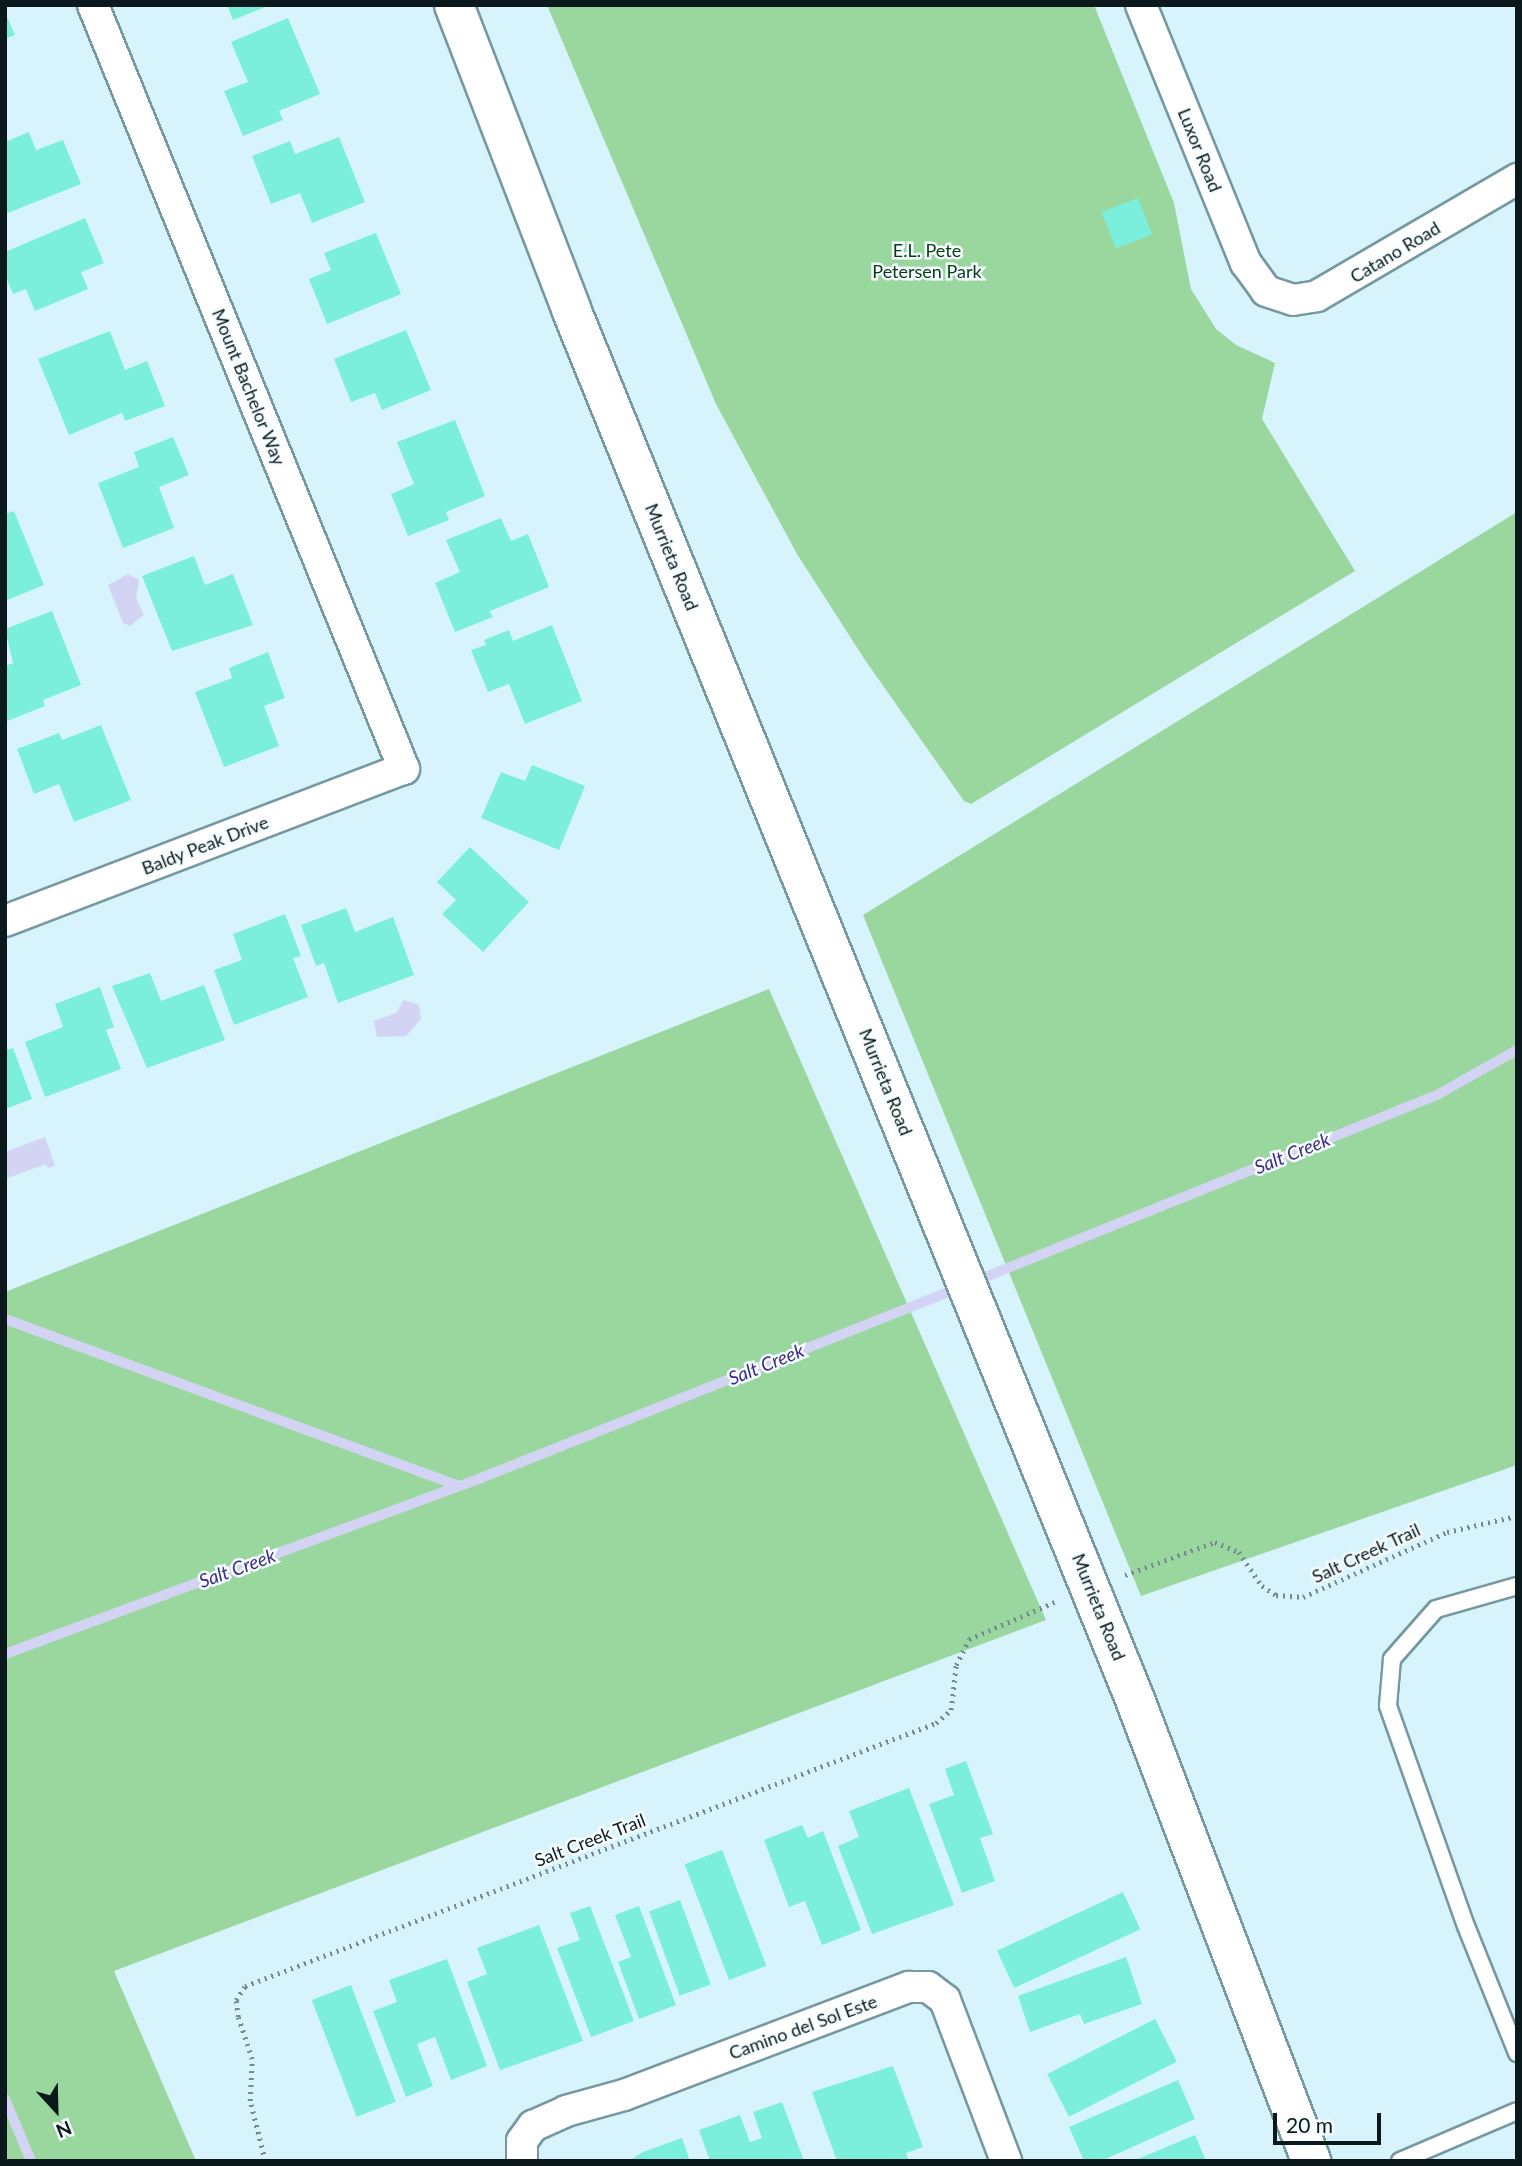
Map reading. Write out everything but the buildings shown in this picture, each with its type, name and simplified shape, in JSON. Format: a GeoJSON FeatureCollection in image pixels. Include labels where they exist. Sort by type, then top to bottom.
{"type":"FeatureCollection","features":[{"type":"Feature","properties":{"kind":"main road","name":"Murrieta Road"},"geometry":{"type":"LineString","coordinates":[[454,5],[571,309],[1125,1672],[1311,2161]]}},
{"type":"Feature","properties":{"kind":"street","name":"Mount Bachelor Way"},"geometry":{"type":"LineString","coordinates":[[93,5],[404,769]]}},
{"type":"Feature","properties":{"kind":"street","name":"Luxor Road"},"geometry":{"type":"LineString","coordinates":[[1142,5],[1245,263],[1266,291]]}},
{"type":"Feature","properties":{"kind":"street","name":"Catano Road"},"geometry":{"type":"LineString","coordinates":[[1266,291],[1293,300],[1318,296],[1517,179]]}},
{"type":"Feature","properties":{"kind":"street","name":"Baldy Peak Drive"},"geometry":{"type":"LineString","coordinates":[[5,921],[404,769]]}},
{"type":"Feature","properties":{"kind":"street","name":"Camino del Sol Este"},"geometry":{"type":"LineString","coordinates":[[522,2161],[522,2141],[533,2126],[566,2111],[624,2095],[909,1987],[928,1987],[945,2000],[1006,2161]]}},
{"type":"Feature","properties":{"kind":"lane"},"geometry":{"type":"LineString","coordinates":[[1517,1586],[1436,1609],[1392,1659],[1388,1706],[1466,1926],[1517,2053]]}},
{"type":"Feature","properties":{"kind":"lane"},"geometry":{"type":"LineString","coordinates":[[1400,2161],[1517,2111]]}},
{"type":"Feature","properties":{"kind":"path","name":"Salt Creek Trail"},"geometry":{"type":"LineString","coordinates":[[1127,1574],[1215,1542],[1239,1552],[1262,1586],[1276,1595],[1303,1597],[1447,1532],[1517,1516]]}},
{"type":"Feature","properties":{"kind":"path","name":"Salt Creek Trail"},"geometry":{"type":"LineString","coordinates":[[265,2161],[250,2101],[252,2059],[238,2017],[236,2000],[245,1986],[936,1723],[951,1710],[956,1665],[969,1639],[1057,1602]]}},
{"type":"Feature","properties":{"kind":"green space","name":"E.L. Pete Petersen Park"},"geometry":{"type":"Polygon","coordinates":[[[547,5],[1094,5],[1174,203],[1191,289],[1216,329],[1236,345],[1275,363],[1262,419],[1355,571],[971,804],[964,801],[865,660],[797,554],[716,404],[547,5]]]}},
{"type":"Feature","properties":{"kind":"green space"},"geometry":{"type":"Polygon","coordinates":[[[1517,512],[1517,1465],[1141,1596],[863,915],[1517,512]]]}},
{"type":"Feature","properties":{"kind":"green space"},"geometry":{"type":"Polygon","coordinates":[[[769,989],[1046,1620],[114,1971],[196,2161],[5,2161],[5,1292],[769,989]]]}},
{"type":"Feature","properties":{"kind":"water"},"geometry":{"type":"Polygon","coordinates":[[[128,574],[139,580],[136,598],[144,615],[130,626],[123,623],[108,585],[128,574]]]}},
{"type":"Feature","properties":{"kind":"water"},"geometry":{"type":"Polygon","coordinates":[[[404,1000],[419,1005],[421,1019],[406,1036],[377,1037],[374,1021],[396,1013],[404,1000]]]}},
{"type":"Feature","properties":{"kind":"water"},"geometry":{"type":"Polygon","coordinates":[[[45,1137],[55,1166],[48,1168],[46,1164],[5,1179],[5,1152],[45,1137]]]}},
{"type":"Feature","properties":{"kind":"waterway","name":"Salt Creek"},"geometry":{"type":"LineString","coordinates":[[5,1654],[481,1478],[926,1301],[1437,1095],[1517,1050]]}},
{"type":"Feature","properties":{"kind":"waterway"},"geometry":{"type":"LineString","coordinates":[[5,1319],[458,1486]]}},
{"type":"Feature","properties":{"kind":"waterway"},"geometry":{"type":"LineString","coordinates":[[5,2099],[31,2161]]}}]}
